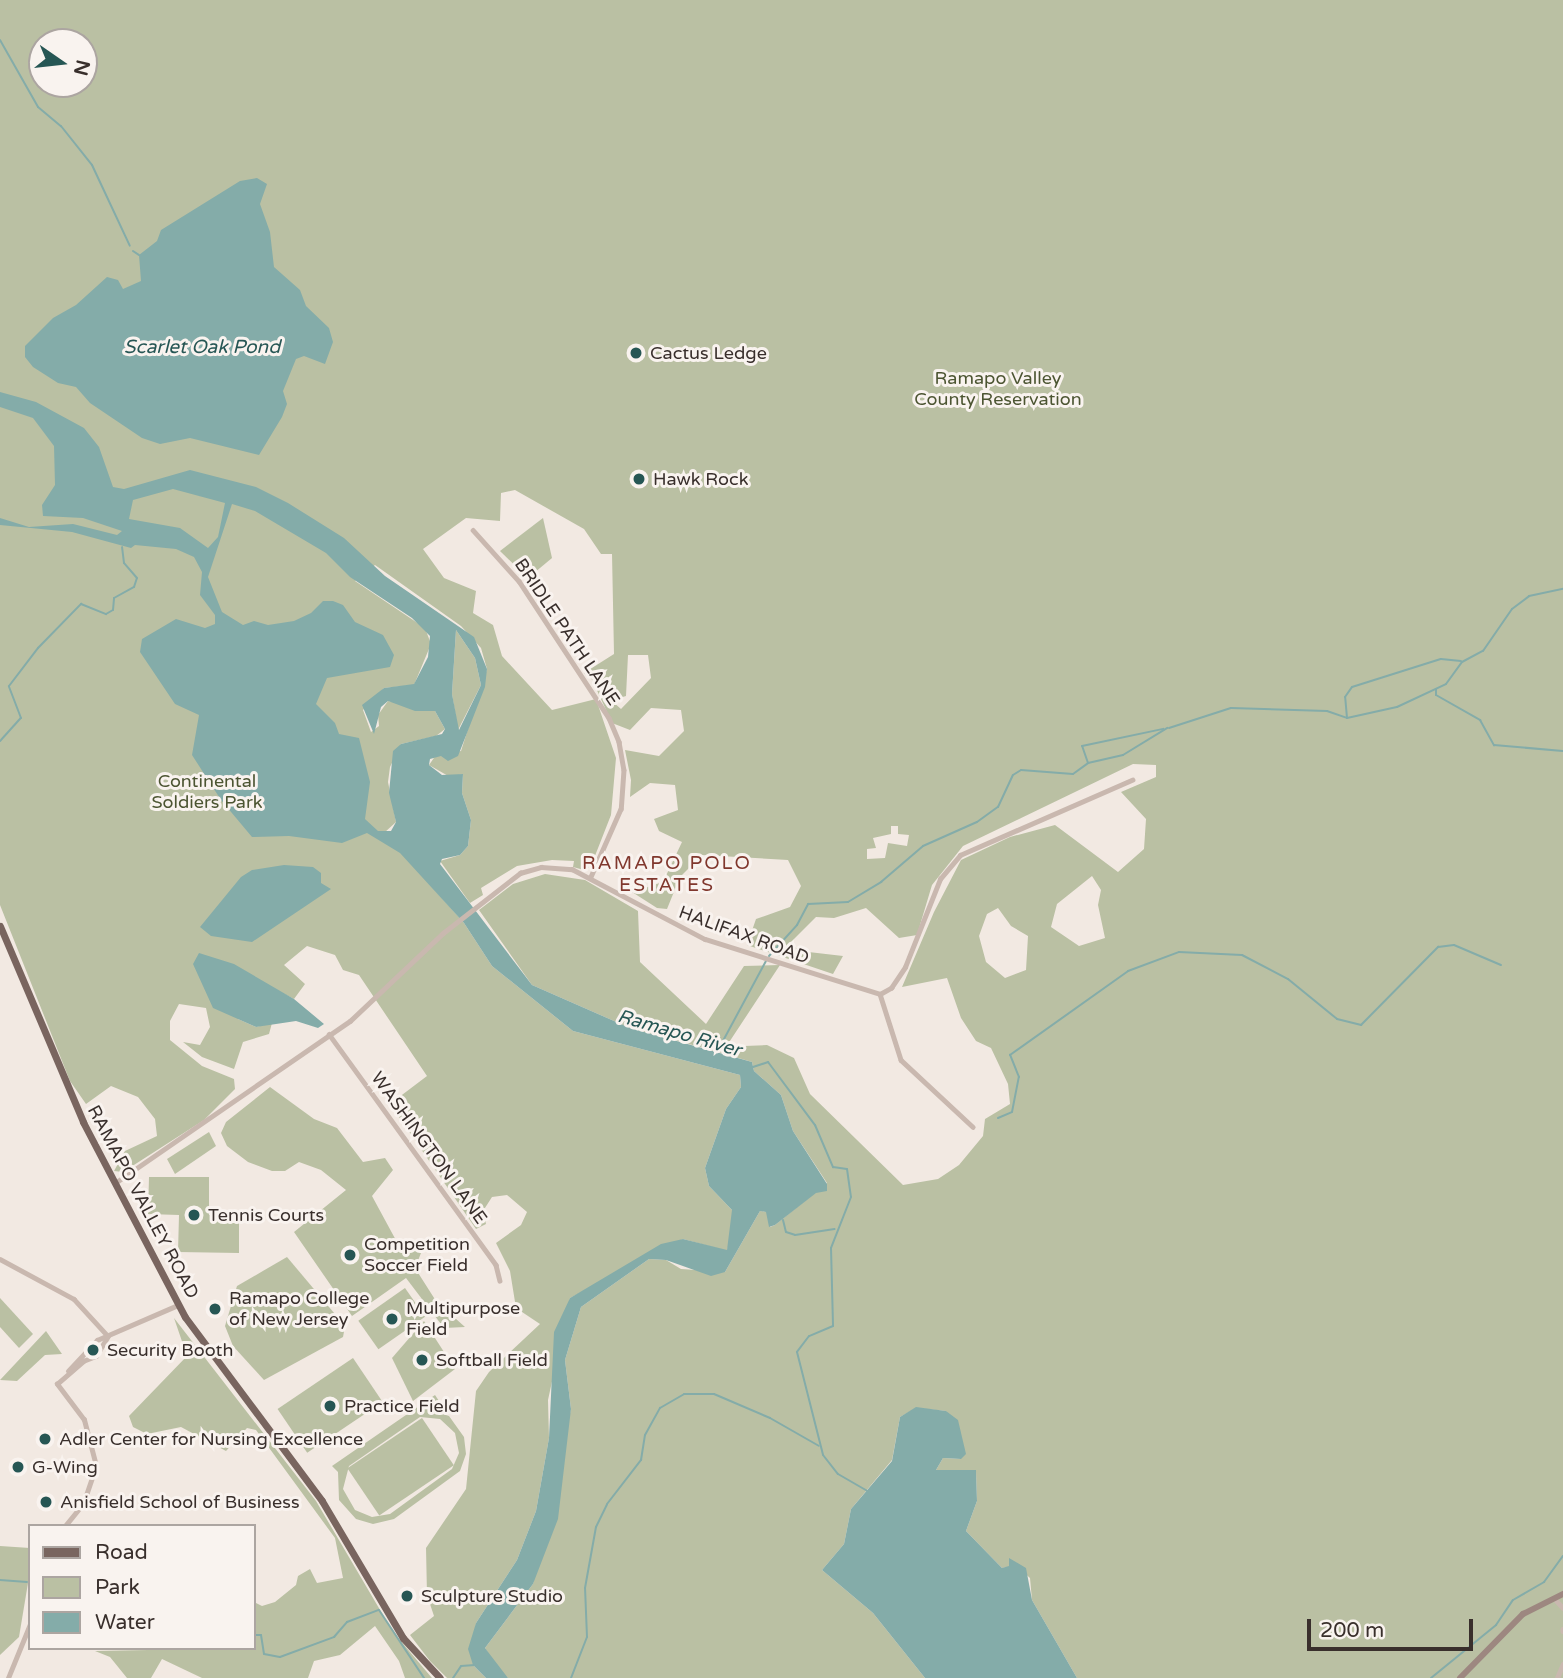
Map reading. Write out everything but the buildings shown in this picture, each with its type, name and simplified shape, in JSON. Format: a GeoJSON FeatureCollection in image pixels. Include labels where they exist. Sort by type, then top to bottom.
{"type":"FeatureCollection","features":[{"type":"Feature","properties":{"kind":"main road","name":"RAMAPO VALLEY ROAD"},"geometry":{"type":"LineString","coordinates":[[0,926],[58,1067],[114,1184],[179,1305],[322,1501],[403,1637],[440,1678]]}},
{"type":"Feature","properties":{"kind":"street","name":"BRIDLE PATH LANE"},"geometry":{"type":"LineString","coordinates":[[473,530],[519,581],[609,718],[619,742],[624,769],[621,809],[591,877]]}},
{"type":"Feature","properties":{"kind":"street"},"geometry":{"type":"LineString","coordinates":[[973,1127],[901,1060],[880,994],[895,984],[940,880],[960,855],[984,841],[1132,780]]}},
{"type":"Feature","properties":{"kind":"street","name":"HALIFAX ROAD"},"geometry":{"type":"LineString","coordinates":[[114,1184],[329,1034],[396,982],[477,904],[510,878],[530,869],[563,867],[591,877],[683,930],[763,959],[880,994]]}},
{"type":"Feature","properties":{"kind":"street","name":"WASHINGTON LANE"},"geometry":{"type":"LineString","coordinates":[[329,1034],[496,1265],[500,1281]]}},
{"type":"Feature","properties":{"kind":"street"},"geometry":{"type":"LineString","coordinates":[[0,1259],[36,1274],[74,1299],[108,1336]]}},
{"type":"Feature","properties":{"kind":"street"},"geometry":{"type":"LineString","coordinates":[[67,1524],[83,1504],[96,1466],[84,1420],[57,1389],[66,1373],[97,1340],[179,1305]]}},
{"type":"Feature","properties":{"kind":"street"},"geometry":{"type":"LineString","coordinates":[[66,1373],[96,1356],[108,1336]]}},
{"type":"Feature","properties":{"kind":"street"},"geometry":{"type":"LineString","coordinates":[[1460,1678],[1515,1621],[1553,1597],[1563,1594]]}},
{"type":"Feature","properties":{"kind":"street"},"geometry":{"type":"LineString","coordinates":[[1553,1597],[1563,1608]]}},
{"type":"Feature","properties":{"kind":"street"},"geometry":{"type":"LineString","coordinates":[[8,1678],[28,1629]]}},
{"type":"Feature","properties":{"kind":"street"},"geometry":{"type":"LineString","coordinates":[[1557,1678],[1563,1664]]}},
{"type":"Feature","properties":{"kind":"green space"},"geometry":{"type":"Polygon","coordinates":[[[0,0],[1563,0],[1563,1678],[1077,1678],[1032,1600],[1030,1578],[1009,1559],[1009,1567],[1002,1568],[966,1531],[977,1501],[976,1471],[936,1470],[943,1458],[961,1459],[946,1411],[916,1408],[900,1417],[892,1460],[851,1509],[844,1544],[822,1570],[873,1613],[925,1678],[508,1678],[500,1673],[485,1648],[533,1584],[571,1409],[565,1360],[581,1307],[649,1259],[666,1260],[681,1269],[725,1272],[760,1211],[767,1212],[770,1227],[775,1225],[827,1183],[793,1131],[781,1095],[754,1071],[752,1062],[735,1057],[745,1046],[767,1045],[794,1058],[810,1094],[903,1185],[938,1179],[959,1165],[983,1136],[985,1119],[1010,1104],[1008,1084],[991,1048],[976,1041],[961,1018],[947,978],[902,987],[934,912],[961,860],[1010,837],[1055,825],[1118,872],[1144,849],[1146,819],[1121,792],[1156,777],[1156,765],[1133,764],[963,846],[932,885],[917,935],[899,938],[866,908],[834,918],[816,917],[790,943],[800,951],[843,956],[833,974],[747,945],[756,919],[790,907],[801,886],[788,860],[702,855],[680,877],[667,909],[657,908],[632,892],[663,882],[682,842],[659,831],[654,819],[678,810],[675,785],[650,783],[630,797],[631,780],[625,750],[659,756],[684,731],[681,710],[651,708],[630,730],[612,723],[595,686],[621,709],[651,678],[648,655],[628,655],[626,696],[616,699],[584,673],[614,654],[612,554],[601,554],[584,529],[515,490],[501,493],[500,521],[466,518],[423,549],[444,578],[476,591],[473,613],[493,625],[502,656],[552,710],[596,699],[616,758],[611,815],[591,866],[584,870],[573,867],[574,861],[552,860],[517,866],[481,888],[483,895],[470,903],[440,861],[460,855],[468,846],[471,820],[462,793],[463,774],[450,777],[429,765],[436,755],[461,751],[487,669],[481,648],[461,626],[375,565],[355,581],[425,628],[431,644],[414,685],[384,688],[363,710],[371,732],[379,726],[378,715],[388,701],[435,711],[445,729],[436,736],[401,744],[390,767],[388,782],[396,822],[384,833],[464,923],[492,966],[573,1031],[740,1075],[741,1087],[726,1109],[705,1168],[709,1186],[732,1210],[733,1226],[727,1251],[683,1239],[570,1298],[548,1400],[549,1438],[536,1511],[517,1560],[476,1623],[473,1665],[486,1678],[447,1678],[410,1635],[434,1616],[427,1595],[426,1548],[466,1489],[476,1391],[489,1372],[540,1324],[516,1308],[510,1271],[496,1243],[521,1225],[527,1212],[507,1195],[492,1197],[483,1211],[486,1224],[476,1229],[390,1104],[427,1076],[359,975],[343,970],[335,955],[307,946],[284,965],[305,984],[294,999],[267,985],[238,1019],[256,1027],[272,1023],[269,1034],[243,1042],[234,1069],[202,1057],[183,1042],[200,1045],[210,1027],[206,1008],[179,1004],[170,1021],[170,1040],[202,1066],[234,1079],[235,1089],[204,1120],[123,1172],[114,1171],[125,1151],[157,1136],[155,1119],[138,1097],[111,1086],[86,1104],[70,1081],[0,905],[0,0]],[[891,826],[891,834],[873,838],[876,848],[867,849],[867,859],[885,858],[888,843],[907,846],[909,835],[898,834],[898,826],[891,826]],[[1092,876],[1057,904],[1051,927],[1079,946],[1105,938],[1098,905],[1101,890],[1092,876]],[[998,908],[987,914],[979,936],[986,962],[1005,978],[1026,970],[1028,936],[1011,926],[998,908]]]}},
{"type":"Feature","properties":{"kind":"green space"},"geometry":{"type":"Polygon","coordinates":[[[543,518],[552,558],[528,578],[500,551],[543,518]]]}},
{"type":"Feature","properties":{"kind":"green space"},"geometry":{"type":"Polygon","coordinates":[[[456,630],[475,658],[481,685],[458,730],[452,694],[456,630]]]}},
{"type":"Feature","properties":{"kind":"green space"},"geometry":{"type":"Polygon","coordinates":[[[545,874],[585,880],[638,911],[640,962],[706,1024],[744,966],[780,965],[722,1053],[630,1028],[532,985],[479,910],[513,884],[545,874]]]}},
{"type":"Feature","properties":{"kind":"green space"},"geometry":{"type":"Polygon","coordinates":[[[270,1087],[314,1119],[337,1128],[363,1162],[385,1158],[393,1170],[372,1196],[398,1244],[421,1253],[415,1268],[436,1301],[465,1327],[444,1328],[406,1278],[352,1316],[294,1232],[346,1190],[321,1170],[299,1162],[285,1171],[272,1171],[248,1162],[227,1146],[221,1133],[226,1122],[270,1087]]]}},
{"type":"Feature","properties":{"kind":"green space"},"geometry":{"type":"Polygon","coordinates":[[[209,1132],[216,1146],[175,1174],[167,1159],[209,1132]]]}},
{"type":"Feature","properties":{"kind":"green space","name":"Tennis Courts"},"geometry":{"type":"Polygon","coordinates":[[[149,1177],[209,1177],[209,1215],[239,1215],[239,1253],[178,1252],[179,1215],[148,1214],[149,1177]]]}},
{"type":"Feature","properties":{"kind":"green space"},"geometry":{"type":"Polygon","coordinates":[[[287,1257],[345,1326],[343,1337],[264,1380],[233,1346],[225,1326],[237,1286],[287,1257]]]}},
{"type":"Feature","properties":{"kind":"green space","name":"Multipurpose Field"},"geometry":{"type":"Polygon","coordinates":[[[405,1288],[425,1317],[378,1349],[358,1321],[405,1288]]]}},
{"type":"Feature","properties":{"kind":"green space"},"geometry":{"type":"Polygon","coordinates":[[[0,1298],[33,1334],[19,1348],[0,1327],[0,1298]]]}},
{"type":"Feature","properties":{"kind":"green space"},"geometry":{"type":"Polygon","coordinates":[[[174,1318],[316,1501],[393,1632],[432,1678],[405,1678],[399,1661],[375,1626],[340,1655],[314,1661],[308,1678],[202,1678],[162,1659],[151,1678],[127,1678],[110,1657],[95,1651],[256,1650],[256,1603],[262,1606],[275,1602],[296,1585],[298,1576],[310,1569],[317,1583],[343,1578],[335,1538],[256,1430],[247,1428],[226,1451],[181,1427],[147,1434],[133,1427],[129,1416],[187,1356],[174,1318]]]}},
{"type":"Feature","properties":{"kind":"green space","name":"Softball Field"},"geometry":{"type":"Polygon","coordinates":[[[424,1321],[455,1369],[413,1401],[392,1358],[424,1321]]]}},
{"type":"Feature","properties":{"kind":"green space"},"geometry":{"type":"Polygon","coordinates":[[[46,1331],[62,1354],[45,1355],[17,1381],[0,1380],[46,1331]]]}},
{"type":"Feature","properties":{"kind":"green space","name":"Practice Field"},"geometry":{"type":"Polygon","coordinates":[[[353,1358],[383,1402],[307,1453],[278,1409],[353,1358]]]}},
{"type":"Feature","properties":{"kind":"green space"},"geometry":{"type":"Polygon","coordinates":[[[435,1395],[439,1401],[428,1409],[449,1416],[464,1437],[466,1454],[460,1471],[394,1519],[373,1524],[356,1519],[339,1500],[338,1472],[332,1466],[435,1395]],[[420,1417],[349,1466],[343,1489],[355,1510],[372,1517],[390,1514],[452,1469],[459,1453],[455,1433],[440,1419],[420,1417]]]}},
{"type":"Feature","properties":{"kind":"green space"},"geometry":{"type":"Polygon","coordinates":[[[422,1418],[454,1465],[379,1516],[347,1468],[422,1418]]]}},
{"type":"Feature","properties":{"kind":"green space"},"geometry":{"type":"Polygon","coordinates":[[[0,1546],[28,1548],[28,1583],[19,1637],[0,1655],[0,1546]]]}},
{"type":"Feature","properties":{"kind":"water","name":"Scarlet Oak Pond"},"geometry":{"type":"Polygon","coordinates":[[[257,178],[267,184],[260,204],[270,232],[274,267],[300,290],[306,306],[329,328],[333,342],[325,364],[304,356],[296,359],[283,391],[287,404],[282,417],[259,455],[190,438],[160,444],[142,438],[90,403],[76,387],[58,383],[33,367],[25,357],[25,346],[53,318],[76,305],[107,277],[118,280],[123,289],[141,281],[139,255],[157,241],[161,230],[240,181],[257,178]]]}},
{"type":"Feature","properties":{"kind":"water"},"geometry":{"type":"Polygon","coordinates":[[[0,392],[36,402],[84,428],[99,447],[113,487],[124,489],[190,470],[256,487],[288,503],[344,538],[385,576],[474,637],[487,669],[485,687],[458,756],[448,761],[441,756],[430,759],[429,765],[442,775],[463,774],[462,793],[471,820],[468,846],[460,855],[442,859],[440,864],[532,985],[630,1028],[752,1062],[754,1071],[781,1095],[793,1131],[827,1184],[827,1191],[816,1193],[775,1225],[769,1227],[766,1212],[760,1211],[725,1272],[711,1276],[666,1260],[649,1259],[581,1307],[565,1360],[571,1409],[558,1519],[533,1584],[485,1648],[508,1678],[486,1678],[473,1665],[468,1649],[476,1623],[517,1560],[536,1511],[549,1438],[554,1332],[570,1298],[661,1244],[683,1239],[727,1250],[732,1210],[709,1186],[705,1168],[726,1109],[741,1087],[740,1075],[573,1031],[492,966],[464,923],[400,853],[367,833],[342,843],[289,836],[252,837],[221,800],[192,755],[199,715],[175,704],[140,652],[142,639],[176,619],[205,628],[215,624],[215,615],[200,595],[202,572],[194,557],[176,549],[135,545],[131,548],[72,532],[0,525],[0,518],[29,527],[73,524],[117,535],[122,531],[83,518],[43,516],[42,505],[55,485],[54,446],[33,418],[0,407],[0,392]],[[173,489],[133,500],[129,519],[180,528],[208,548],[218,537],[225,503],[173,489]],[[232,504],[208,577],[222,612],[243,625],[254,621],[268,625],[294,621],[311,613],[323,601],[333,601],[343,605],[355,622],[383,635],[394,655],[390,667],[327,678],[316,704],[335,723],[339,734],[359,738],[370,782],[365,819],[378,831],[391,831],[396,822],[389,793],[393,751],[401,744],[442,734],[445,729],[435,711],[415,711],[388,701],[381,707],[374,734],[362,705],[384,688],[414,684],[428,657],[430,636],[412,618],[350,577],[326,553],[255,511],[232,504]],[[456,630],[452,694],[459,730],[481,685],[475,658],[456,630]]]}},
{"type":"Feature","properties":{"kind":"water"},"geometry":{"type":"Polygon","coordinates":[[[284,865],[313,867],[321,873],[321,883],[331,889],[252,942],[211,936],[200,927],[241,877],[252,870],[284,865]]]}},
{"type":"Feature","properties":{"kind":"water"},"geometry":{"type":"Polygon","coordinates":[[[199,953],[234,964],[294,999],[324,1024],[318,1028],[296,1021],[256,1027],[213,1008],[193,964],[199,953]]]}},
{"type":"Feature","properties":{"kind":"water"},"geometry":{"type":"Polygon","coordinates":[[[916,1407],[946,1411],[958,1420],[966,1454],[961,1459],[943,1458],[936,1470],[976,1470],[977,1501],[966,1531],[1002,1568],[1009,1566],[1009,1558],[1026,1568],[1032,1600],[1077,1678],[925,1678],[873,1613],[822,1570],[844,1544],[851,1509],[892,1461],[900,1417],[916,1407]]]}},
{"type":"Feature","properties":{"kind":"waterway"},"geometry":{"type":"LineString","coordinates":[[0,40],[38,107],[61,126],[92,165],[130,246]]}},
{"type":"Feature","properties":{"kind":"waterway"},"geometry":{"type":"LineString","coordinates":[[133,251],[139,255]]}},
{"type":"Feature","properties":{"kind":"waterway"},"geometry":{"type":"LineString","coordinates":[[0,741],[21,718],[9,686],[38,648],[81,604],[106,614],[113,610],[114,598],[134,587],[137,578],[124,563],[122,547]]}},
{"type":"Feature","properties":{"kind":"waterway"},"geometry":{"type":"LineString","coordinates":[[1169,728],[1231,708],[1327,711],[1347,718],[1397,707],[1446,684],[1462,662],[1483,651],[1512,609],[1529,596],[1563,589]]}},
{"type":"Feature","properties":{"kind":"waterway"},"geometry":{"type":"LineString","coordinates":[[1347,718],[1345,697],[1352,687],[1441,659],[1461,661]]}},
{"type":"Feature","properties":{"kind":"waterway"},"geometry":{"type":"LineString","coordinates":[[1436,689],[1436,695],[1480,720],[1494,745],[1563,751]]}},
{"type":"Feature","properties":{"kind":"waterway"},"geometry":{"type":"LineString","coordinates":[[769,956],[797,925],[808,904],[848,902],[881,882],[923,846],[977,822],[998,807],[1013,775],[1021,770],[1073,774],[1088,763],[1123,755],[1167,728]]}},
{"type":"Feature","properties":{"kind":"waterway"},"geometry":{"type":"LineString","coordinates":[[1088,763],[1082,746],[1163,729]]}},
{"type":"Feature","properties":{"kind":"waterway"},"geometry":{"type":"LineString","coordinates":[[998,1118],[1012,1112],[1019,1077],[1010,1055],[1128,971],[1179,952],[1242,955],[1288,979],[1337,1019],[1361,1025],[1438,947],[1454,945],[1501,965]]}},
{"type":"Feature","properties":{"kind":"waterway","name":"Ramapo River"},"geometry":{"type":"LineString","coordinates":[[717,1052],[766,961]]}},
{"type":"Feature","properties":{"kind":"waterway"},"geometry":{"type":"LineString","coordinates":[[753,1067],[768,1062],[815,1125],[833,1167],[847,1169],[851,1197],[831,1248],[833,1326],[809,1336],[797,1352],[823,1455],[838,1474],[868,1491]]}},
{"type":"Feature","properties":{"kind":"waterway"},"geometry":{"type":"LineString","coordinates":[[783,1220],[786,1232],[795,1235],[835,1229]]}},
{"type":"Feature","properties":{"kind":"waterway"},"geometry":{"type":"LineString","coordinates":[[571,1678],[587,1637],[585,1588],[596,1527],[607,1504],[641,1460],[645,1435],[660,1408],[684,1394],[714,1394],[770,1418],[819,1446]]}},
{"type":"Feature","properties":{"kind":"waterway"},"geometry":{"type":"LineString","coordinates":[[1431,1678],[1496,1625],[1513,1600],[1544,1582],[1563,1556]]}},
{"type":"Feature","properties":{"kind":"waterway"},"geometry":{"type":"LineString","coordinates":[[0,1580],[27,1582]]}},
{"type":"Feature","properties":{"kind":"waterway"},"geometry":{"type":"LineString","coordinates":[[256,1635],[261,1635],[264,1654],[280,1657],[334,1637],[347,1622],[379,1610],[424,1678]]}},
{"type":"Feature","properties":{"kind":"waterway"},"geometry":{"type":"LineString","coordinates":[[453,1678],[461,1666],[475,1665]]}},
{"type":"Feature","properties":{"kind":"place","name":"Cactus Ledge"},"geometry":{"type":"Point","coordinates":[636,353]}},
{"type":"Feature","properties":{"kind":"place","name":"Hawk Rock"},"geometry":{"type":"Point","coordinates":[639,479]}},
{"type":"Feature","properties":{"kind":"place","name":"Tennis Courts"},"geometry":{"type":"Point","coordinates":[194,1215]}},
{"type":"Feature","properties":{"kind":"place","name":"Competition Soccer Field"},"geometry":{"type":"Point","coordinates":[350,1255]}},
{"type":"Feature","properties":{"kind":"place","name":"Ramapo College of New Jersey"},"geometry":{"type":"Point","coordinates":[215,1309]}},
{"type":"Feature","properties":{"kind":"place","name":"Multipurpose Field"},"geometry":{"type":"Point","coordinates":[392,1319]}},
{"type":"Feature","properties":{"kind":"place","name":"Security Booth"},"geometry":{"type":"Point","coordinates":[93,1350]}},
{"type":"Feature","properties":{"kind":"place","name":"Softball Field"},"geometry":{"type":"Point","coordinates":[422,1360]}},
{"type":"Feature","properties":{"kind":"place","name":"Practice Field"},"geometry":{"type":"Point","coordinates":[330,1406]}},
{"type":"Feature","properties":{"kind":"place","name":"Adler Center for Nursing Excellence"},"geometry":{"type":"Point","coordinates":[45,1439]}},
{"type":"Feature","properties":{"kind":"place","name":"G-Wing"},"geometry":{"type":"Point","coordinates":[18,1467]}},
{"type":"Feature","properties":{"kind":"place","name":"Anisfield School of Business"},"geometry":{"type":"Point","coordinates":[46,1502]}},
{"type":"Feature","properties":{"kind":"place","name":"Sculpture Studio"},"geometry":{"type":"Point","coordinates":[407,1596]}},
{"type":"Feature","properties":{"kind":"district","name":"RAMAPO POLO ESTATES"},"geometry":{"type":"Point","coordinates":[667,875]}},
{"type":"Feature","properties":{"kind":"park label","name":"Ramapo Valley County Reservation"},"geometry":{"type":"Point","coordinates":[998,389]}},
{"type":"Feature","properties":{"kind":"park label","name":"Continental Soldiers Park"},"geometry":{"type":"Point","coordinates":[207,792]}}]}
